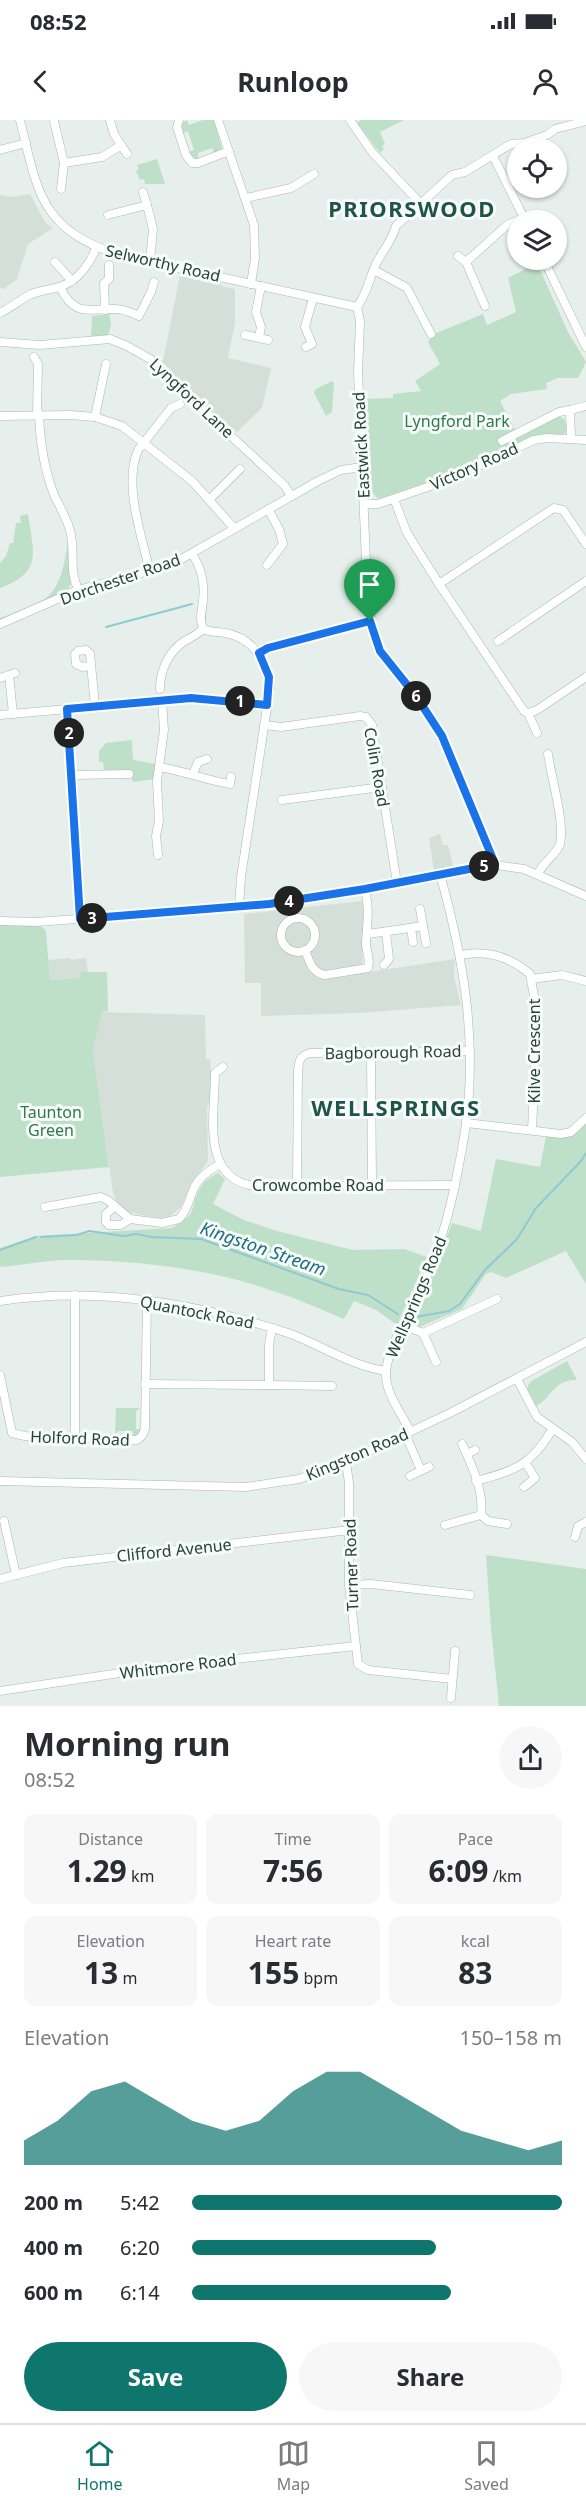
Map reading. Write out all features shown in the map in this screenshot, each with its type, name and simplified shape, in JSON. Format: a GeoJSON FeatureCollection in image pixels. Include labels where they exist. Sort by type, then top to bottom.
{"type":"FeatureCollection","features":[{"type":"Feature","properties":{"kind":"street","name":"Selworthy Road"},"geometry":{"type":"LineString","coordinates":[[20,120],[39,189],[52,213],[72,234],[96,248],[357,307]]}},
{"type":"Feature","properties":{"kind":"street"},"geometry":{"type":"LineString","coordinates":[[110,120],[120,146],[127,154]]}},
{"type":"Feature","properties":{"kind":"street"},"geometry":{"type":"LineString","coordinates":[[179,120],[177,127],[186,155],[192,163],[198,163],[229,151]]}},
{"type":"Feature","properties":{"kind":"street"},"geometry":{"type":"LineString","coordinates":[[218,120],[254,225],[255,242],[251,284]]}},
{"type":"Feature","properties":{"kind":"street"},"geometry":{"type":"LineString","coordinates":[[350,120],[381,164],[420,203]]}},
{"type":"Feature","properties":{"kind":"street"},"geometry":{"type":"LineString","coordinates":[[357,307],[365,296],[374,270],[394,236],[396,226],[452,175],[465,172],[511,144],[524,143],[547,135],[555,129],[586,121]]}},
{"type":"Feature","properties":{"kind":"street"},"geometry":{"type":"LineString","coordinates":[[57,126],[64,163],[64,184]]}},
{"type":"Feature","properties":{"kind":"street"},"geometry":{"type":"LineString","coordinates":[[0,150],[26,143]]}},
{"type":"Feature","properties":{"kind":"street"},"geometry":{"type":"LineString","coordinates":[[64,163],[102,157],[120,146]]}},
{"type":"Feature","properties":{"kind":"street"},"geometry":{"type":"LineString","coordinates":[[493,156],[520,210]]}},
{"type":"Feature","properties":{"kind":"street"},"geometry":{"type":"LineString","coordinates":[[246,198],[291,188],[314,174]]}},
{"type":"Feature","properties":{"kind":"street"},"geometry":{"type":"LineString","coordinates":[[143,192],[153,229],[150,261]]}},
{"type":"Feature","properties":{"kind":"street"},"geometry":{"type":"LineString","coordinates":[[108,215],[118,209],[147,206]]}},
{"type":"Feature","properties":{"kind":"street"},"geometry":{"type":"LineString","coordinates":[[466,262],[507,225]]}},
{"type":"Feature","properties":{"kind":"street"},"geometry":{"type":"LineString","coordinates":[[0,313],[41,290],[60,287],[72,281],[87,265],[96,248]]}},
{"type":"Feature","properties":{"kind":"street"},"geometry":{"type":"LineString","coordinates":[[458,256],[466,262],[481,287],[485,306]]}},
{"type":"Feature","properties":{"kind":"street"},"geometry":{"type":"LineString","coordinates":[[55,262],[72,281]]}},
{"type":"Feature","properties":{"kind":"street"},"geometry":{"type":"LineString","coordinates":[[105,310],[104,283],[109,279],[109,265]]}},
{"type":"Feature","properties":{"kind":"street"},"geometry":{"type":"LineString","coordinates":[[374,270],[407,288],[426,331]]}},
{"type":"Feature","properties":{"kind":"street"},"geometry":{"type":"LineString","coordinates":[[549,270],[583,333],[586,346]]}},
{"type":"Feature","properties":{"kind":"street"},"geometry":{"type":"LineString","coordinates":[[60,287],[71,304],[82,311],[124,310],[139,319],[147,294],[154,282]]}},
{"type":"Feature","properties":{"kind":"street"},"geometry":{"type":"LineString","coordinates":[[259,338],[261,327],[256,312],[261,286]]}},
{"type":"Feature","properties":{"kind":"street"},"geometry":{"type":"LineString","coordinates":[[306,347],[312,344],[305,327],[313,298]]}},
{"type":"Feature","properties":{"kind":"street","name":"Eastwick Road"},"geometry":{"type":"LineString","coordinates":[[357,307],[360,321],[358,361],[370,621],[380,651],[416,696],[442,736],[495,864]]}},
{"type":"Feature","properties":{"kind":"street"},"geometry":{"type":"LineString","coordinates":[[245,335],[268,340]]}},
{"type":"Feature","properties":{"kind":"street","name":"Lyngford Lane"},"geometry":{"type":"LineString","coordinates":[[0,342],[40,345],[110,339],[145,355],[159,364],[188,396],[285,486],[291,496]]}},
{"type":"Feature","properties":{"kind":"street"},"geometry":{"type":"LineString","coordinates":[[34,357],[38,364],[38,414],[42,454],[49,481],[69,525],[72,537],[72,577],[78,590]]}},
{"type":"Feature","properties":{"kind":"street"},"geometry":{"type":"LineString","coordinates":[[95,417],[106,364]]}},
{"type":"Feature","properties":{"kind":"street"},"geometry":{"type":"LineString","coordinates":[[150,572],[133,485],[135,457],[144,441],[171,408],[180,404]]}},
{"type":"Feature","properties":{"kind":"street"},"geometry":{"type":"LineString","coordinates":[[502,441],[508,433],[559,412],[586,406]]}},
{"type":"Feature","properties":{"kind":"street"},"geometry":{"type":"LineString","coordinates":[[570,411],[571,438]]}},
{"type":"Feature","properties":{"kind":"street"},"geometry":{"type":"LineString","coordinates":[[0,416],[38,414],[95,417],[122,426],[144,441],[210,499],[234,528]]}},
{"type":"Feature","properties":{"kind":"street","name":"Victory Road"},"geometry":{"type":"LineString","coordinates":[[364,504],[378,504],[465,473],[534,440],[571,438],[586,440]]}},
{"type":"Feature","properties":{"kind":"street","name":"Dorchester Road"},"geometry":{"type":"LineString","coordinates":[[0,624],[78,590],[171,565],[267,509],[341,470],[362,467]]}},
{"type":"Feature","properties":{"kind":"street"},"geometry":{"type":"LineString","coordinates":[[210,499],[240,469]]}},
{"type":"Feature","properties":{"kind":"street"},"geometry":{"type":"LineString","coordinates":[[394,499],[407,533],[524,711],[528,713],[537,733]]}},
{"type":"Feature","properties":{"kind":"street"},"geometry":{"type":"LineString","coordinates":[[439,584],[554,508],[563,510],[586,544]]}},
{"type":"Feature","properties":{"kind":"street"},"geometry":{"type":"LineString","coordinates":[[267,509],[279,529],[283,544],[267,565]]}},
{"type":"Feature","properties":{"kind":"street"},"geometry":{"type":"LineString","coordinates":[[192,554],[200,568],[204,584],[200,617],[203,629]]}},
{"type":"Feature","properties":{"kind":"street"},"geometry":{"type":"LineString","coordinates":[[498,641],[509,639],[586,581]]}},
{"type":"Feature","properties":{"kind":"street"},"geometry":{"type":"LineString","coordinates":[[259,653],[268,648],[370,621]]}},
{"type":"Feature","properties":{"kind":"street"},"geometry":{"type":"LineString","coordinates":[[160,689],[161,675],[171,654],[183,642],[203,629],[238,637],[259,653],[269,677],[267,705],[241,877],[239,908]]}},
{"type":"Feature","properties":{"kind":"street"},"geometry":{"type":"LineString","coordinates":[[91,666],[95,706]]}},
{"type":"Feature","properties":{"kind":"street"},"geometry":{"type":"LineString","coordinates":[[0,678],[12,674],[13,714]]}},
{"type":"Feature","properties":{"kind":"street"},"geometry":{"type":"LineString","coordinates":[[161,675],[171,678]]}},
{"type":"Feature","properties":{"kind":"street"},"geometry":{"type":"LineString","coordinates":[[528,713],[537,710],[586,677]]}},
{"type":"Feature","properties":{"kind":"street"},"geometry":{"type":"LineString","coordinates":[[0,715],[162,700],[213,698],[267,705]]}},
{"type":"Feature","properties":{"kind":"street"},"geometry":{"type":"LineString","coordinates":[[155,849],[159,816],[157,781],[164,730],[162,700]]}},
{"type":"Feature","properties":{"kind":"street"},"geometry":{"type":"LineString","coordinates":[[67,709],[73,775],[80,919]]}},
{"type":"Feature","properties":{"kind":"street","name":"Colin Road"},"geometry":{"type":"LineString","coordinates":[[264,725],[281,727],[366,717],[372,725],[397,883]]}},
{"type":"Feature","properties":{"kind":"street"},"geometry":{"type":"LineString","coordinates":[[538,874],[544,862],[558,848],[560,842],[559,817],[548,754]]}},
{"type":"Feature","properties":{"kind":"street"},"geometry":{"type":"LineString","coordinates":[[193,774],[198,762],[207,759]]}},
{"type":"Feature","properties":{"kind":"street"},"geometry":{"type":"LineString","coordinates":[[159,767],[193,774],[210,781],[230,780]]}},
{"type":"Feature","properties":{"kind":"street"},"geometry":{"type":"LineString","coordinates":[[73,775],[129,774]]}},
{"type":"Feature","properties":{"kind":"street"},"geometry":{"type":"LineString","coordinates":[[282,800],[382,786]]}},
{"type":"Feature","properties":{"kind":"street"},"geometry":{"type":"LineString","coordinates":[[0,921],[80,919],[239,908],[365,889],[495,864],[516,866],[586,896]]}},
{"type":"Feature","properties":{"kind":"street","name":"Wellsprings Road"},"geometry":{"type":"LineString","coordinates":[[410,1476],[425,1469],[388,1386],[386,1371],[403,1325],[434,1257],[455,1185],[466,1123],[470,1051],[461,955],[440,874]]}},
{"type":"Feature","properties":{"kind":"street"},"geometry":{"type":"LineString","coordinates":[[305,950],[311,967],[319,974],[364,970],[369,966],[366,944],[369,911],[365,889]]}},
{"type":"Feature","properties":{"kind":"street"},"geometry":{"type":"LineString","coordinates":[[420,909],[426,943]]}},
{"type":"Feature","properties":{"kind":"street"},"geometry":{"type":"LineString","coordinates":[[290,920],[306,920],[313,927],[315,938],[305,950],[299,952],[288,949],[282,939],[282,928],[290,920]]}},
{"type":"Feature","properties":{"kind":"street"},"geometry":{"type":"LineString","coordinates":[[368,934],[423,926]]}},
{"type":"Feature","properties":{"kind":"street"},"geometry":{"type":"LineString","coordinates":[[411,928],[413,942]]}},
{"type":"Feature","properties":{"kind":"street"},"geometry":{"type":"LineString","coordinates":[[384,965],[390,959],[386,932]]}},
{"type":"Feature","properties":{"kind":"street","name":"Kilve Crescent"},"geometry":{"type":"LineString","coordinates":[[461,955],[472,953],[495,955],[525,970],[531,979],[536,1044],[532,1130]]}},
{"type":"Feature","properties":{"kind":"street"},"geometry":{"type":"LineString","coordinates":[[531,979],[562,975],[586,981]]}},
{"type":"Feature","properties":{"kind":"street","name":"Bagborough Road"},"geometry":{"type":"LineString","coordinates":[[297,1185],[299,1060],[310,1053],[470,1051]]}},
{"type":"Feature","properties":{"kind":"street"},"geometry":{"type":"LineString","coordinates":[[371,1053],[372,1185]]}},
{"type":"Feature","properties":{"kind":"street"},"geometry":{"type":"LineString","coordinates":[[45,1207],[100,1197],[109,1201],[130,1219],[162,1223],[179,1219],[192,1200],[194,1187],[205,1174],[220,1164],[214,1147],[215,1073],[223,1067]]}},
{"type":"Feature","properties":{"kind":"street"},"geometry":{"type":"LineString","coordinates":[[466,1123],[566,1134],[586,1118]]}},
{"type":"Feature","properties":{"kind":"street","name":"Crowcombe Road"},"geometry":{"type":"LineString","coordinates":[[220,1164],[230,1177],[239,1183],[254,1186],[455,1185]]}},
{"type":"Feature","properties":{"kind":"street"},"geometry":{"type":"LineString","coordinates":[[114,1207],[106,1214],[106,1222],[109,1225],[120,1225],[130,1219]]}},
{"type":"Feature","properties":{"kind":"street"},"geometry":{"type":"LineString","coordinates":[[75,1295],[75,1438]]}},
{"type":"Feature","properties":{"kind":"street","name":"Quantock Road"},"geometry":{"type":"LineString","coordinates":[[0,1301],[75,1295],[147,1300],[210,1311],[272,1328],[356,1363],[386,1371]]}},
{"type":"Feature","properties":{"kind":"street"},"geometry":{"type":"LineString","coordinates":[[423,1333],[478,1303],[497,1299]]}},
{"type":"Feature","properties":{"kind":"street","name":"Holford Road"},"geometry":{"type":"LineString","coordinates":[[0,1375],[12,1433],[17,1436],[134,1440],[140,1438],[145,1429],[147,1300]]}},
{"type":"Feature","properties":{"kind":"street"},"geometry":{"type":"LineString","coordinates":[[403,1325],[423,1333],[436,1362]]}},
{"type":"Feature","properties":{"kind":"street"},"geometry":{"type":"LineString","coordinates":[[269,1385],[269,1345],[272,1328]]}},
{"type":"Feature","properties":{"kind":"street","name":"Kingston Road"},"geometry":{"type":"LineString","coordinates":[[0,1481],[246,1487],[299,1479],[346,1462],[517,1379],[586,1342]]}},
{"type":"Feature","properties":{"kind":"street"},"geometry":{"type":"LineString","coordinates":[[517,1379],[537,1417],[552,1430],[572,1442],[586,1458]]}},
{"type":"Feature","properties":{"kind":"street"},"geometry":{"type":"LineString","coordinates":[[146,1384],[332,1386]]}},
{"type":"Feature","properties":{"kind":"street"},"geometry":{"type":"LineString","coordinates":[[476,1481],[505,1474],[526,1464],[552,1430]]}},
{"type":"Feature","properties":{"kind":"street"},"geometry":{"type":"LineString","coordinates":[[462,1444],[476,1481],[482,1507],[481,1515]]}},
{"type":"Feature","properties":{"kind":"street"},"geometry":{"type":"LineString","coordinates":[[466,1454],[475,1450]]}},
{"type":"Feature","properties":{"kind":"street","name":"Turner Road"},"geometry":{"type":"LineString","coordinates":[[346,1462],[350,1530],[348,1585],[360,1667],[452,1679]]}},
{"type":"Feature","properties":{"kind":"street"},"geometry":{"type":"LineString","coordinates":[[526,1464],[535,1478],[545,1480]]}},
{"type":"Feature","properties":{"kind":"street"},"geometry":{"type":"LineString","coordinates":[[524,1487],[535,1478]]}},
{"type":"Feature","properties":{"kind":"street"},"geometry":{"type":"LineString","coordinates":[[456,1532],[449,1524],[481,1515]]}},
{"type":"Feature","properties":{"kind":"street"},"geometry":{"type":"LineString","coordinates":[[481,1515],[488,1521],[507,1524]]}},
{"type":"Feature","properties":{"kind":"street"},"geometry":{"type":"LineString","coordinates":[[5,1521],[16,1575]]}},
{"type":"Feature","properties":{"kind":"street"},"geometry":{"type":"LineString","coordinates":[[575,1537],[574,1523],[586,1522]]}},
{"type":"Feature","properties":{"kind":"street","name":"Clifford Avenue"},"geometry":{"type":"LineString","coordinates":[[0,1579],[63,1563],[98,1558],[350,1530]]}},
{"type":"Feature","properties":{"kind":"street"},"geometry":{"type":"LineString","coordinates":[[348,1585],[371,1584],[470,1595]]}},
{"type":"Feature","properties":{"kind":"street","name":"Whitmore Road"},"geometry":{"type":"LineString","coordinates":[[0,1691],[153,1668],[356,1646]]}},
{"type":"Feature","properties":{"kind":"street"},"geometry":{"type":"LineString","coordinates":[[451,1698],[455,1651]]}},
{"type":"Feature","properties":{"kind":"shaded area"},"geometry":{"type":"Polygon","coordinates":[[[30,194],[45,222],[53,228],[28,244],[17,279],[4,289],[0,288],[0,195],[12,197],[30,194]]]}},
{"type":"Feature","properties":{"kind":"shaded area"},"geometry":{"type":"Polygon","coordinates":[[[180,275],[221,282],[221,286],[235,289],[235,322],[228,358],[271,368],[262,408],[237,432],[202,404],[163,361],[180,275]]]}},
{"type":"Feature","properties":{"kind":"shaded area"},"geometry":{"type":"Polygon","coordinates":[[[440,834],[443,845],[448,845],[453,867],[434,871],[429,838],[440,834]]]}},
{"type":"Feature","properties":{"kind":"shaded area"},"geometry":{"type":"Polygon","coordinates":[[[362,901],[365,911],[362,945],[363,973],[455,959],[454,976],[461,1005],[359,1013],[261,1016],[261,983],[245,983],[244,914],[362,901]]]}},
{"type":"Feature","properties":{"kind":"shaded area"},"geometry":{"type":"Polygon","coordinates":[[[70,958],[71,960],[86,958],[88,972],[81,972],[79,978],[50,980],[48,960],[70,958]]]}},
{"type":"Feature","properties":{"kind":"shaded area"},"geometry":{"type":"Polygon","coordinates":[[[102,1012],[205,1015],[206,1059],[210,1059],[211,1074],[210,1099],[207,1108],[208,1161],[191,1184],[181,1207],[169,1217],[157,1218],[128,1212],[117,1202],[113,1193],[93,1050],[102,1012]]]}},
{"type":"Feature","properties":{"kind":"green space"},"geometry":{"type":"Polygon","coordinates":[[[187,120],[189,125],[203,120],[214,120],[222,149],[214,153],[212,148],[198,153],[198,159],[192,157],[189,152],[194,150],[188,131],[183,133],[182,123],[187,120]]]}},
{"type":"Feature","properties":{"kind":"green space"},"geometry":{"type":"Polygon","coordinates":[[[361,120],[404,120],[380,132],[385,144],[380,153],[357,123],[361,120]]]}},
{"type":"Feature","properties":{"kind":"green space"},"geometry":{"type":"Polygon","coordinates":[[[157,159],[165,184],[145,184],[144,179],[140,180],[136,171],[139,169],[137,165],[157,159]]]}},
{"type":"Feature","properties":{"kind":"green space","name":"Lyngford Park"},"geometry":{"type":"Polygon","coordinates":[[[523,270],[540,270],[568,332],[586,362],[578,378],[558,378],[546,383],[547,389],[511,394],[500,401],[515,430],[557,415],[565,420],[567,430],[564,434],[551,435],[466,469],[378,499],[369,489],[365,399],[393,398],[393,394],[421,391],[415,381],[440,364],[428,342],[434,334],[483,314],[487,325],[516,312],[508,278],[523,270]]]}},
{"type":"Feature","properties":{"kind":"green space"},"geometry":{"type":"Polygon","coordinates":[[[109,314],[111,325],[108,336],[91,338],[92,316],[109,314]]]}},
{"type":"Feature","properties":{"kind":"green space"},"geometry":{"type":"Polygon","coordinates":[[[332,381],[334,383],[332,412],[326,416],[314,393],[316,389],[332,381]]]}},
{"type":"Feature","properties":{"kind":"green space"},"geometry":{"type":"Polygon","coordinates":[[[28,514],[33,550],[30,568],[14,582],[0,588],[0,563],[6,556],[10,543],[13,543],[16,523],[21,523],[20,516],[28,514]]]}},
{"type":"Feature","properties":{"kind":"green space"},"geometry":{"type":"Polygon","coordinates":[[[68,542],[71,582],[68,590],[32,606],[50,594],[61,575],[68,542]]]}},
{"type":"Feature","properties":{"kind":"green space"},"geometry":{"type":"Polygon","coordinates":[[[30,607],[0,621],[0,618],[30,607]]]}},
{"type":"Feature","properties":{"kind":"green space"},"geometry":{"type":"Polygon","coordinates":[[[132,740],[133,760],[156,764],[156,779],[133,782],[129,773],[104,772],[103,762],[99,762],[99,751],[106,743],[132,740]]]}},
{"type":"Feature","properties":{"kind":"green space","name":"Taunton Green"},"geometry":{"type":"Polygon","coordinates":[[[0,924],[40,925],[46,931],[50,980],[79,978],[81,972],[107,972],[108,1011],[102,1012],[93,1050],[109,1167],[0,1177],[0,924]]]}},
{"type":"Feature","properties":{"kind":"green space"},"geometry":{"type":"Polygon","coordinates":[[[586,1121],[586,1284],[566,1251],[506,1278],[491,1272],[486,1274],[462,1309],[417,1328],[413,1323],[414,1313],[429,1284],[452,1223],[481,1231],[496,1159],[540,1167],[546,1136],[562,1137],[586,1121]]]}},
{"type":"Feature","properties":{"kind":"green space"},"geometry":{"type":"Polygon","coordinates":[[[218,1173],[225,1179],[213,1204],[244,1220],[277,1231],[353,1250],[404,1249],[427,1257],[397,1325],[376,1310],[354,1301],[344,1319],[244,1282],[167,1266],[114,1261],[64,1260],[0,1267],[0,1248],[36,1236],[172,1228],[191,1212],[202,1185],[218,1173]]]}},
{"type":"Feature","properties":{"kind":"green space"},"geometry":{"type":"Polygon","coordinates":[[[567,1361],[577,1380],[562,1383],[536,1406],[527,1388],[530,1382],[567,1361]]]}},
{"type":"Feature","properties":{"kind":"green space"},"geometry":{"type":"Polygon","coordinates":[[[116,1408],[140,1408],[136,1411],[136,1429],[140,1429],[138,1434],[133,1436],[132,1431],[118,1431],[115,1435],[116,1408]]]}},
{"type":"Feature","properties":{"kind":"green space"},"geometry":{"type":"Polygon","coordinates":[[[486,1555],[586,1569],[586,1706],[499,1706],[486,1555]]]}},
{"type":"Feature","properties":{"kind":"waterway"},"geometry":{"type":"LineString","coordinates":[[106,627],[192,604]]}},
{"type":"Feature","properties":{"kind":"waterway","name":"Kingston Stream"},"geometry":{"type":"LineString","coordinates":[[416,1317],[449,1311],[460,1304],[485,1270],[517,1239],[536,1208],[586,1153]]}},
{"type":"Feature","properties":{"kind":"waterway","name":"Kingston Stream"},"geometry":{"type":"LineString","coordinates":[[41,1237],[77,1235],[89,1231],[124,1236],[136,1234],[201,1239],[339,1289],[368,1295],[398,1314]]}},
{"type":"Feature","properties":{"kind":"waterway","name":"Kingston Stream"},"geometry":{"type":"LineString","coordinates":[[0,1250],[36,1237]]}},
{"type":"Feature","properties":{"kind":"district","name":"PRIORSWOOD"},"geometry":{"type":"Point","coordinates":[412,209]}},
{"type":"Feature","properties":{"kind":"district","name":"WELLSPRINGS"},"geometry":{"type":"Point","coordinates":[396,1108]}},
{"type":"Feature","properties":{"kind":"route"},"geometry":{"type":"LineString","coordinates":[[370,621],[380,651],[416,696],[442,736],[495,864],[365,889],[239,908],[80,919],[73,775],[67,709],[191,698],[213,698],[267,705],[269,677],[259,653],[268,648],[370,621]]}}]}
